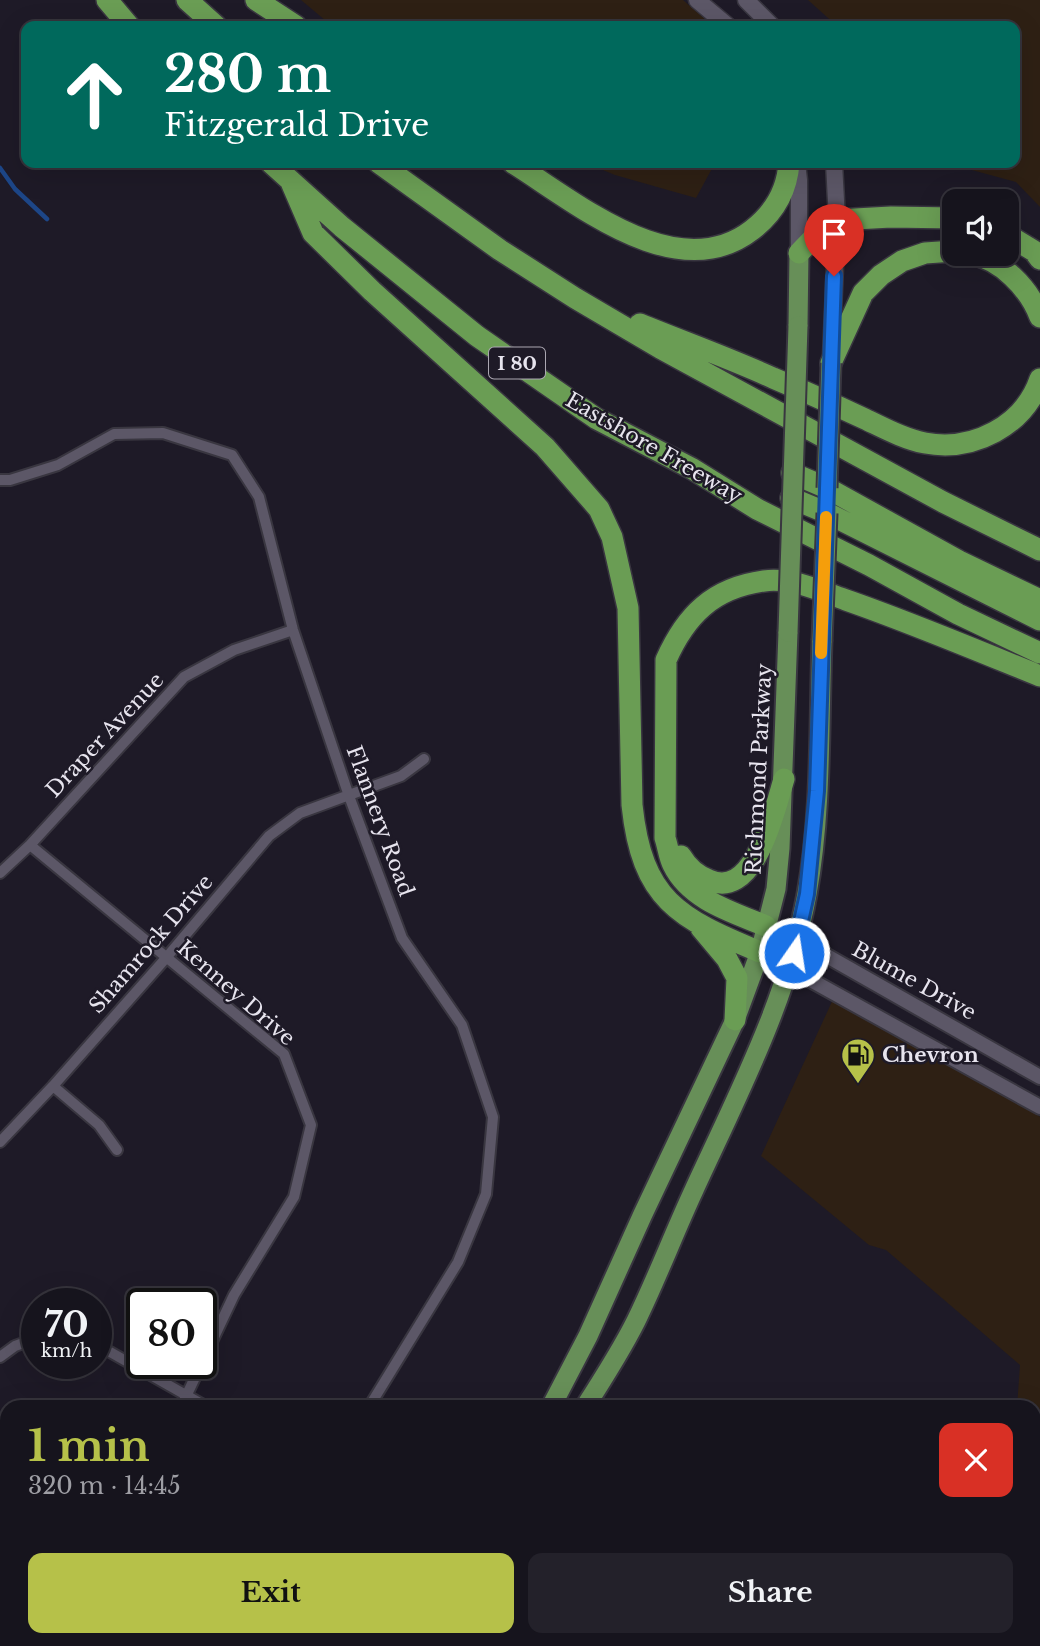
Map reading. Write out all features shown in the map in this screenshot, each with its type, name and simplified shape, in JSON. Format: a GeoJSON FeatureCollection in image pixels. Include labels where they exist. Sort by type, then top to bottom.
{"type":"FeatureCollection","features":[{"type":"Feature","properties":{"kind":"highway"},"geometry":{"type":"LineString","coordinates":[[107,0],[125,21]]}},
{"type":"Feature","properties":{"kind":"highway"},"geometry":{"type":"LineString","coordinates":[[187,0],[210,21]]}},
{"type":"Feature","properties":{"kind":"highway"},"geometry":{"type":"LineString","coordinates":[[256,0],[288,21]]}},
{"type":"Feature","properties":{"kind":"highway","name":"Eastshore Freeway"},"geometry":{"type":"LineString","coordinates":[[276,168],[353,236],[477,336],[597,419],[691,468],[757,509],[869,565],[958,614],[1040,653]]}},
{"type":"Feature","properties":{"kind":"highway"},"geometry":{"type":"LineString","coordinates":[[386,168],[499,250],[660,348],[943,502],[1040,550]]}},
{"type":"Feature","properties":{"kind":"highway"},"geometry":{"type":"LineString","coordinates":[[521,168],[613,225],[654,244],[676,249],[701,250],[722,247],[742,238],[768,216],[788,181],[789,168]]}},
{"type":"Feature","properties":{"kind":"highway"},"geometry":{"type":"LineString","coordinates":[[291,182],[313,233],[372,291],[545,447],[599,509],[612,537],[628,608],[631,775],[636,837],[642,859],[661,893],[688,918],[700,926],[760,952]]}},
{"type":"Feature","properties":{"kind":"highway"},"geometry":{"type":"LineString","coordinates":[[799,253],[821,230],[837,220],[942,218]]}},
{"type":"Feature","properties":{"kind":"highway"},"geometry":{"type":"LineString","coordinates":[[1019,242],[1040,258]]}},
{"type":"Feature","properties":{"kind":"highway"},"geometry":{"type":"LineString","coordinates":[[589,1400],[637,1320],[760,1047],[790,967],[797,939],[813,850],[831,363],[863,293],[881,275],[902,261],[925,253],[942,252]]}},
{"type":"Feature","properties":{"kind":"highway","name":"Richmond Parkway"},"geometry":{"type":"LineString","coordinates":[[555,1400],[588,1336],[735,1020],[760,952],[776,889],[784,779],[799,253]]}},
{"type":"Feature","properties":{"kind":"highway"},"geometry":{"type":"LineString","coordinates":[[998,266],[1033,299],[1040,317]]}},
{"type":"Feature","properties":{"kind":"highway"},"geometry":{"type":"LineString","coordinates":[[575,298],[925,443],[948,444],[988,437],[1015,418],[1028,404],[1040,379]]}},
{"type":"Feature","properties":{"kind":"highway"},"geometry":{"type":"LineString","coordinates":[[792,473],[827,488],[1040,620]]}},
{"type":"Feature","properties":{"kind":"highway"},"geometry":{"type":"LineString","coordinates":[[791,498],[956,570],[1040,600]]}},
{"type":"Feature","properties":{"kind":"highway"},"geometry":{"type":"LineString","coordinates":[[766,926],[704,898],[684,883],[672,864],[665,838],[666,660],[676,637],[694,614],[713,597],[732,589],[766,580],[802,584],[895,617],[1040,676]]}},
{"type":"Feature","properties":{"kind":"highway"},"geometry":{"type":"LineString","coordinates":[[667,819],[683,859],[695,874],[715,883],[733,881],[748,869],[765,841],[784,779]]}},
{"type":"Feature","properties":{"kind":"highway"},"geometry":{"type":"LineString","coordinates":[[700,926],[727,959],[737,978],[735,1020]]}},
{"type":"Feature","properties":{"kind":"main road"},"geometry":{"type":"LineString","coordinates":[[697,0],[722,21]]}},
{"type":"Feature","properties":{"kind":"main road"},"geometry":{"type":"LineString","coordinates":[[746,0],[767,21]]}},
{"type":"Feature","properties":{"kind":"main road"},"geometry":{"type":"LineString","coordinates":[[797,168],[799,253]]}},
{"type":"Feature","properties":{"kind":"main road"},"geometry":{"type":"LineString","coordinates":[[831,363],[837,220],[834,168]]}},
{"type":"Feature","properties":{"kind":"street","name":"Flannery Road"},"geometry":{"type":"LineString","coordinates":[[0,480],[10,480],[58,465],[114,434],[163,433],[232,455],[259,497],[293,629],[349,796],[402,938],[462,1025],[493,1117],[486,1194],[458,1262],[373,1400]]}},
{"type":"Feature","properties":{"kind":"street","name":"Draper Avenue"},"geometry":{"type":"LineString","coordinates":[[0,873],[30,845],[184,677],[234,650],[293,629]]}},
{"type":"Feature","properties":{"kind":"street","name":"Shamrock Drive"},"geometry":{"type":"LineString","coordinates":[[0,1142],[166,958],[269,836],[300,813],[401,776],[424,759]]}},
{"type":"Feature","properties":{"kind":"street","name":"Kenney Drive"},"geometry":{"type":"LineString","coordinates":[[30,845],[284,1054],[311,1125],[294,1198],[234,1295],[185,1400]]}},
{"type":"Feature","properties":{"kind":"street","name":"Blume Drive"},"geometry":{"type":"LineString","coordinates":[[766,926],[797,939],[1040,1077]]}},
{"type":"Feature","properties":{"kind":"street"},"geometry":{"type":"LineString","coordinates":[[760,952],[1040,1107]]}},
{"type":"Feature","properties":{"kind":"street"},"geometry":{"type":"LineString","coordinates":[[53,1086],[99,1125],[117,1150]]}},
{"type":"Feature","properties":{"kind":"street"},"geometry":{"type":"LineString","coordinates":[[0,1357],[21,1344]]}},
{"type":"Feature","properties":{"kind":"street"},"geometry":{"type":"LineString","coordinates":[[112,1353],[196,1400]]}},
{"type":"Feature","properties":{"kind":"shaded area"},"geometry":{"type":"Polygon","coordinates":[[[301,0],[683,0],[707,21],[326,21],[301,0]]]}},
{"type":"Feature","properties":{"kind":"shaded area"},"geometry":{"type":"Polygon","coordinates":[[[808,0],[1040,0],[1040,207],[1016,182],[964,168],[1020,168],[1020,21],[831,21],[808,0]]]}},
{"type":"Feature","properties":{"kind":"shaded area"},"geometry":{"type":"Polygon","coordinates":[[[598,168],[712,168],[696,198],[598,168]]]}},
{"type":"Feature","properties":{"kind":"shaded area"},"geometry":{"type":"Polygon","coordinates":[[[835,995],[1018,1099],[1040,1117],[1040,1400],[1018,1400],[1020,1365],[886,1250],[869,1245],[761,1156],[835,995]]]}},
{"type":"Feature","properties":{"kind":"waterway"},"geometry":{"type":"LineString","coordinates":[[0,168],[15,189],[47,219]]}},
{"type":"Feature","properties":{"kind":"slow traffic"},"geometry":{"type":"LineString","coordinates":[[821,653],[826,517]]}},
{"type":"Feature","properties":{"kind":"place","name":"Chevron"},"geometry":{"type":"Point","coordinates":[858,1085]}},
{"type":"Feature","properties":{"kind":"route"},"geometry":{"type":"LineString","coordinates":[[794,953],[807,894],[817,791],[834,276]]}}]}
